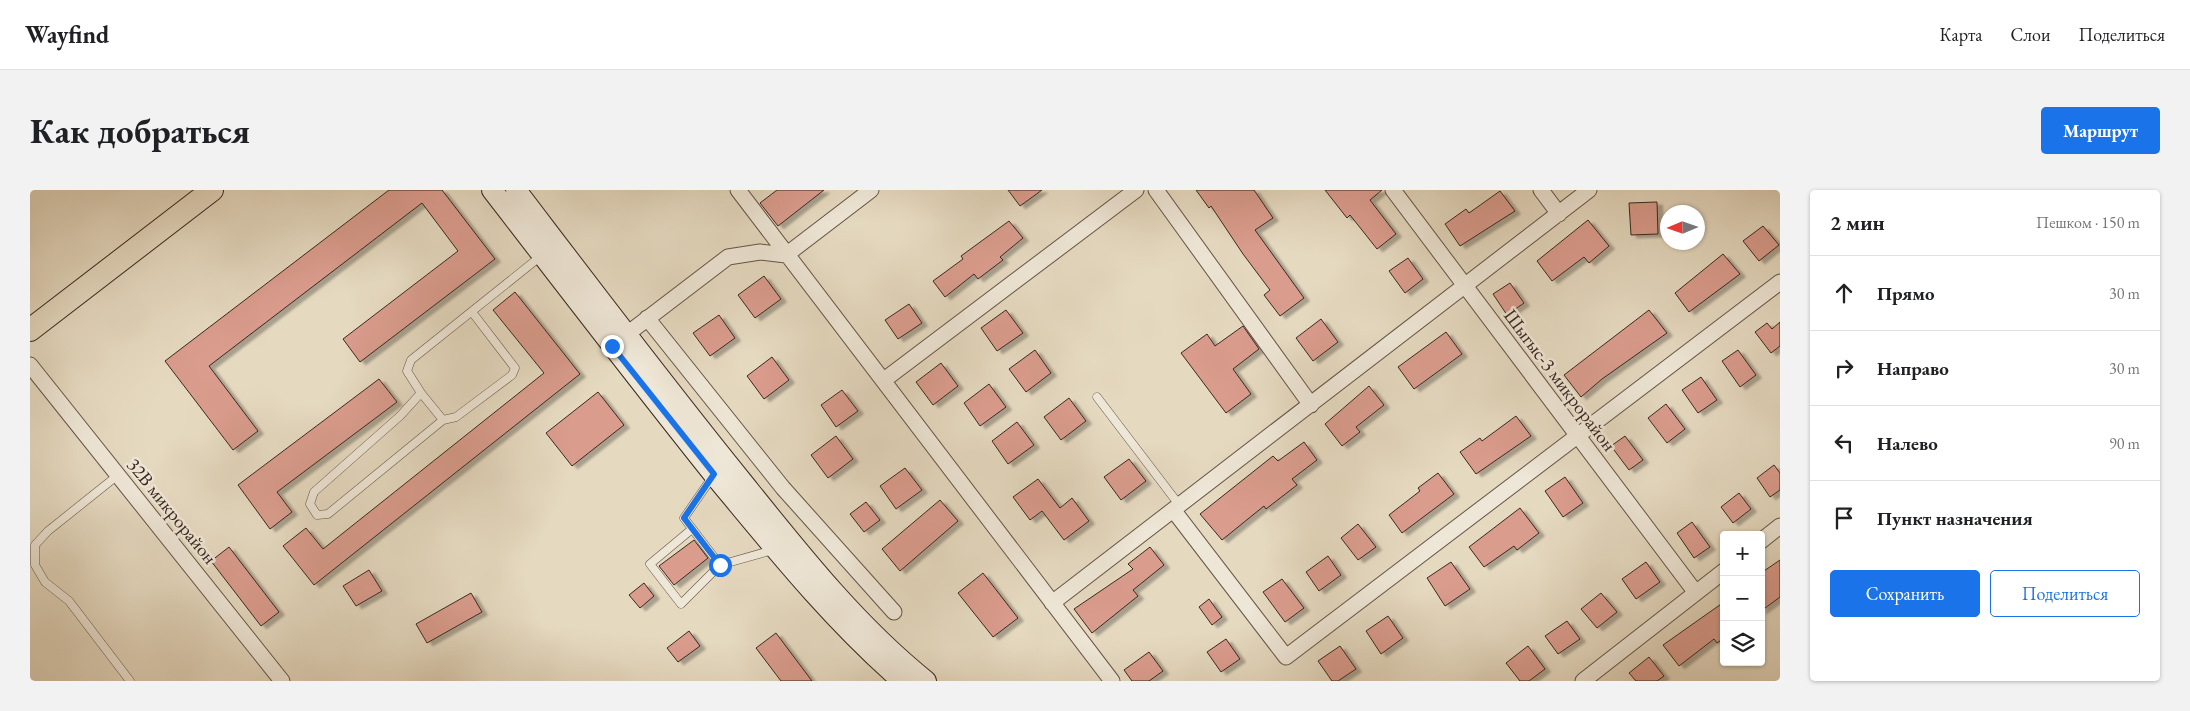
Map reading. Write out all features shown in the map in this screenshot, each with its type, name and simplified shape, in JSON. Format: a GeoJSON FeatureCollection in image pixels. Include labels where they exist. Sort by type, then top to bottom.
{"type":"FeatureCollection","features":[{"type":"Feature","properties":{"kind":"main road"},"geometry":{"type":"LineString","coordinates":[[30,330],[212,190]]}},
{"type":"Feature","properties":{"kind":"main road"},"geometry":{"type":"LineString","coordinates":[[492,190],[542,255],[619,340],[783,546],[838,620],[902,681]]}},
{"type":"Feature","properties":{"kind":"main road"},"geometry":{"type":"LineString","coordinates":[[516,190],[619,340]]}},
{"type":"Feature","properties":{"kind":"main road"},"geometry":{"type":"LineString","coordinates":[[783,546],[895,656],[926,681]]}},
{"type":"Feature","properties":{"kind":"street"},"geometry":{"type":"LineString","coordinates":[[738,190],[1112,681]]}},
{"type":"Feature","properties":{"kind":"street"},"geometry":{"type":"LineString","coordinates":[[619,340],[728,257],[760,252],[786,255],[871,190]]}},
{"type":"Feature","properties":{"kind":"street"},"geometry":{"type":"LineString","coordinates":[[884,380],[1136,190]]}},
{"type":"Feature","properties":{"kind":"street"},"geometry":{"type":"LineString","coordinates":[[1156,190],[1311,405]]}},
{"type":"Feature","properties":{"kind":"street","name":"Шыгыс-3 микрорайон"},"geometry":{"type":"LineString","coordinates":[[1393,190],[1696,593]]}},
{"type":"Feature","properties":{"kind":"street"},"geometry":{"type":"LineString","coordinates":[[1541,190],[1559,214]]}},
{"type":"Feature","properties":{"kind":"street"},"geometry":{"type":"LineString","coordinates":[[1052,603],[1590,190]]}},
{"type":"Feature","properties":{"kind":"street"},"geometry":{"type":"LineString","coordinates":[[1177,508],[1286,657],[1780,282]]}},
{"type":"Feature","properties":{"kind":"street"},"geometry":{"type":"LineString","coordinates":[[647,318],[783,488],[894,612]]}},
{"type":"Feature","properties":{"kind":"street","name":"32В микрорайон"},"geometry":{"type":"LineString","coordinates":[[30,365],[282,681]]}},
{"type":"Feature","properties":{"kind":"street"},"geometry":{"type":"LineString","coordinates":[[1765,538],[1780,526]]}},
{"type":"Feature","properties":{"kind":"street"},"geometry":{"type":"LineString","coordinates":[[1583,681],[1720,574]]}},
{"type":"Feature","properties":{"kind":"lane"},"geometry":{"type":"LineString","coordinates":[[443,420],[421,393],[407,371],[410,360],[542,255]]}},
{"type":"Feature","properties":{"kind":"lane"},"geometry":{"type":"LineString","coordinates":[[421,393],[400,416],[314,492],[310,504],[317,514],[328,514],[443,420],[456,417],[512,375],[515,368],[472,312]]}},
{"type":"Feature","properties":{"kind":"lane"},"geometry":{"type":"LineString","coordinates":[[1097,396],[1177,508]]}},
{"type":"Feature","properties":{"kind":"lane"},"geometry":{"type":"LineString","coordinates":[[720,565],[684,518],[721,469]]}},
{"type":"Feature","properties":{"kind":"lane"},"geometry":{"type":"LineString","coordinates":[[118,475],[48,531],[33,547],[35,565],[45,582],[69,601],[130,681]]}},
{"type":"Feature","properties":{"kind":"lane"},"geometry":{"type":"LineString","coordinates":[[692,528],[650,564],[681,604],[720,565],[783,546]]}},
{"type":"Feature","properties":{"kind":"building"},"geometry":{"type":"Polygon","coordinates":[[[389,190],[442,190],[495,259],[360,362],[343,339],[458,251],[422,203],[209,366],[258,431],[233,450],[165,361],[389,190]]]}},
{"type":"Feature","properties":{"kind":"building"},"geometry":{"type":"Polygon","coordinates":[[[777,190],[824,190],[778,226],[760,203],[777,190]]]}},
{"type":"Feature","properties":{"kind":"building"},"geometry":{"type":"Polygon","coordinates":[[[1008,190],[1042,190],[1020,206],[1008,190]]]}},
{"type":"Feature","properties":{"kind":"building"},"geometry":{"type":"Polygon","coordinates":[[[1196,190],[1254,190],[1273,218],[1255,230],[1304,298],[1280,316],[1264,295],[1270,290],[1211,206],[1209,208],[1196,190]]]}},
{"type":"Feature","properties":{"kind":"building"},"geometry":{"type":"Polygon","coordinates":[[[1325,190],[1382,190],[1370,200],[1396,234],[1377,249],[1350,215],[1347,218],[1325,190]]]}},
{"type":"Feature","properties":{"kind":"building"},"geometry":{"type":"Polygon","coordinates":[[[1500,191],[1515,211],[1460,246],[1445,224],[1466,209],[1469,213],[1500,191]]]}},
{"type":"Feature","properties":{"kind":"building"},"geometry":{"type":"Polygon","coordinates":[[[1657,202],[1658,234],[1631,235],[1629,203],[1657,202]]]}},
{"type":"Feature","properties":{"kind":"building"},"geometry":{"type":"Polygon","coordinates":[[[1588,220],[1609,246],[1589,263],[1584,257],[1552,281],[1537,261],[1588,220]]]}},
{"type":"Feature","properties":{"kind":"building"},"geometry":{"type":"Polygon","coordinates":[[[1009,221],[1023,238],[1000,257],[1003,260],[978,279],[974,274],[945,297],[933,281],[963,259],[961,256],[1009,221]]]}},
{"type":"Feature","properties":{"kind":"building"},"geometry":{"type":"Polygon","coordinates":[[[1763,226],[1779,245],[1759,261],[1743,241],[1763,226]]]}},
{"type":"Feature","properties":{"kind":"building"},"geometry":{"type":"Polygon","coordinates":[[[1723,254],[1740,274],[1689,312],[1675,293],[1723,254]]]}},
{"type":"Feature","properties":{"kind":"building"},"geometry":{"type":"Polygon","coordinates":[[[1408,258],[1423,279],[1405,293],[1389,271],[1408,258]]]}},
{"type":"Feature","properties":{"kind":"building"},"geometry":{"type":"Polygon","coordinates":[[[764,276],[781,299],[755,318],[738,295],[764,276]]]}},
{"type":"Feature","properties":{"kind":"building"},"geometry":{"type":"Polygon","coordinates":[[[1510,283],[1524,303],[1507,315],[1493,294],[1510,283]]]}},
{"type":"Feature","properties":{"kind":"building"},"geometry":{"type":"Polygon","coordinates":[[[515,292],[580,374],[314,585],[283,546],[306,528],[323,549],[544,373],[493,310],[515,292]]]}},
{"type":"Feature","properties":{"kind":"building"},"geometry":{"type":"Polygon","coordinates":[[[909,304],[922,323],[898,339],[885,320],[909,304]]]}},
{"type":"Feature","properties":{"kind":"building"},"geometry":{"type":"Polygon","coordinates":[[[1006,310],[1023,333],[997,351],[981,328],[1006,310]]]}},
{"type":"Feature","properties":{"kind":"building"},"geometry":{"type":"Polygon","coordinates":[[[1649,310],[1667,333],[1602,379],[1581,397],[1564,375],[1649,310]]]}},
{"type":"Feature","properties":{"kind":"building"},"geometry":{"type":"Polygon","coordinates":[[[719,315],[735,338],[710,356],[693,333],[719,315]]]}},
{"type":"Feature","properties":{"kind":"building"},"geometry":{"type":"Polygon","coordinates":[[[1321,319],[1338,342],[1313,361],[1296,338],[1321,319]]]}},
{"type":"Feature","properties":{"kind":"building"},"geometry":{"type":"Polygon","coordinates":[[[1780,322],[1780,346],[1771,353],[1755,332],[1767,323],[1772,329],[1780,322]]]}},
{"type":"Feature","properties":{"kind":"building"},"geometry":{"type":"Polygon","coordinates":[[[1243,326],[1259,349],[1233,369],[1251,394],[1226,413],[1181,353],[1207,334],[1215,346],[1243,326]]]}},
{"type":"Feature","properties":{"kind":"building"},"geometry":{"type":"Polygon","coordinates":[[[1446,332],[1462,354],[1414,389],[1398,367],[1446,332]]]}},
{"type":"Feature","properties":{"kind":"building"},"geometry":{"type":"Polygon","coordinates":[[[1035,350],[1051,373],[1026,392],[1009,369],[1035,350]]]}},
{"type":"Feature","properties":{"kind":"building"},"geometry":{"type":"Polygon","coordinates":[[[1738,350],[1756,375],[1740,387],[1722,361],[1738,350]]]}},
{"type":"Feature","properties":{"kind":"building"},"geometry":{"type":"Polygon","coordinates":[[[772,357],[789,380],[764,399],[747,376],[772,357]]]}},
{"type":"Feature","properties":{"kind":"building"},"geometry":{"type":"Polygon","coordinates":[[[941,363],[958,386],[933,405],[916,382],[941,363]]]}},
{"type":"Feature","properties":{"kind":"building"},"geometry":{"type":"Polygon","coordinates":[[[1701,377],[1717,400],[1698,413],[1682,390],[1701,377]]]}},
{"type":"Feature","properties":{"kind":"building"},"geometry":{"type":"Polygon","coordinates":[[[379,379],[397,402],[277,492],[292,512],[270,529],[238,485],[379,379]]]}},
{"type":"Feature","properties":{"kind":"building"},"geometry":{"type":"Polygon","coordinates":[[[989,384],[1006,407],[980,426],[964,403],[989,384]]]}},
{"type":"Feature","properties":{"kind":"building"},"geometry":{"type":"Polygon","coordinates":[[[1369,386],[1384,405],[1356,427],[1360,432],[1342,446],[1325,424],[1369,386]]]}},
{"type":"Feature","properties":{"kind":"building"},"geometry":{"type":"Polygon","coordinates":[[[842,390],[858,411],[836,427],[821,405],[842,390]]]}},
{"type":"Feature","properties":{"kind":"building"},"geometry":{"type":"Polygon","coordinates":[[[598,392],[624,425],[572,466],[546,433],[598,392]]]}},
{"type":"Feature","properties":{"kind":"building"},"geometry":{"type":"Polygon","coordinates":[[[1069,398],[1086,421],[1061,440],[1044,417],[1069,398]]]}},
{"type":"Feature","properties":{"kind":"building"},"geometry":{"type":"Polygon","coordinates":[[[1666,404],[1685,429],[1667,443],[1648,418],[1666,404]]]}},
{"type":"Feature","properties":{"kind":"building"},"geometry":{"type":"Polygon","coordinates":[[[1516,416],[1531,436],[1476,474],[1460,452],[1480,438],[1482,441],[1516,416]]]}},
{"type":"Feature","properties":{"kind":"building"},"geometry":{"type":"Polygon","coordinates":[[[1017,422],[1034,445],[1008,464],[992,441],[1017,422]]]}},
{"type":"Feature","properties":{"kind":"building"},"geometry":{"type":"Polygon","coordinates":[[[836,436],[853,459],[828,478],[811,455],[836,436]]]}},
{"type":"Feature","properties":{"kind":"building"},"geometry":{"type":"Polygon","coordinates":[[[1625,436],[1643,460],[1629,470],[1611,446],[1625,436]]]}},
{"type":"Feature","properties":{"kind":"building"},"geometry":{"type":"Polygon","coordinates":[[[1304,442],[1317,460],[1292,479],[1297,485],[1266,509],[1264,506],[1222,540],[1200,514],[1273,456],[1278,461],[1304,442]]]}},
{"type":"Feature","properties":{"kind":"building"},"geometry":{"type":"Polygon","coordinates":[[[1129,459],[1146,481],[1121,500],[1104,477],[1129,459]]]}},
{"type":"Feature","properties":{"kind":"building"},"geometry":{"type":"Polygon","coordinates":[[[1774,465],[1780,473],[1780,490],[1770,497],[1757,478],[1774,465]]]}},
{"type":"Feature","properties":{"kind":"building"},"geometry":{"type":"Polygon","coordinates":[[[905,468],[922,490],[896,509],[880,486],[905,468]]]}},
{"type":"Feature","properties":{"kind":"building"},"geometry":{"type":"Polygon","coordinates":[[[1438,473],[1454,494],[1402,533],[1389,515],[1420,491],[1418,488],[1438,473]]]}},
{"type":"Feature","properties":{"kind":"building"},"geometry":{"type":"Polygon","coordinates":[[[1565,477],[1583,503],[1563,517],[1545,491],[1565,477]]]}},
{"type":"Feature","properties":{"kind":"building"},"geometry":{"type":"Polygon","coordinates":[[[1038,479],[1060,508],[1072,498],[1089,521],[1064,540],[1042,511],[1030,520],[1013,497],[1038,479]]]}},
{"type":"Feature","properties":{"kind":"building"},"geometry":{"type":"Polygon","coordinates":[[[1739,493],[1751,509],[1733,523],[1721,507],[1739,493]]]}},
{"type":"Feature","properties":{"kind":"building"},"geometry":{"type":"Polygon","coordinates":[[[940,500],[958,521],[900,571],[882,549],[940,500]]]}},
{"type":"Feature","properties":{"kind":"building"},"geometry":{"type":"Polygon","coordinates":[[[866,502],[880,520],[864,532],[850,514],[866,502]]]}},
{"type":"Feature","properties":{"kind":"building"},"geometry":{"type":"Polygon","coordinates":[[[1520,508],[1539,533],[1517,550],[1514,546],[1484,567],[1469,547],[1520,508]]]}},
{"type":"Feature","properties":{"kind":"building"},"geometry":{"type":"Polygon","coordinates":[[[1692,522],[1710,547],[1694,558],[1677,533],[1692,522]]]}},
{"type":"Feature","properties":{"kind":"building"},"geometry":{"type":"Polygon","coordinates":[[[1358,524],[1376,547],[1358,560],[1341,538],[1358,524]]]}},
{"type":"Feature","properties":{"kind":"building"},"geometry":{"type":"Polygon","coordinates":[[[694,540],[708,558],[674,585],[659,566],[694,540]]]}},
{"type":"Feature","properties":{"kind":"building"},"geometry":{"type":"Polygon","coordinates":[[[229,547],[279,612],[261,626],[211,561],[229,547]]]}},
{"type":"Feature","properties":{"kind":"building"},"geometry":{"type":"Polygon","coordinates":[[[1150,547],[1164,565],[1133,590],[1138,596],[1092,633],[1074,609],[1133,569],[1128,564],[1150,547]]]}},
{"type":"Feature","properties":{"kind":"building"},"geometry":{"type":"Polygon","coordinates":[[[1328,556],[1341,575],[1319,591],[1306,572],[1328,556]]]}},
{"type":"Feature","properties":{"kind":"building"},"geometry":{"type":"Polygon","coordinates":[[[1780,560],[1780,597],[1765,608],[1765,576],[1765,570],[1780,560]]]}},
{"type":"Feature","properties":{"kind":"building"},"geometry":{"type":"Polygon","coordinates":[[[1451,562],[1470,589],[1445,606],[1427,578],[1451,562]]]}},
{"type":"Feature","properties":{"kind":"building"},"geometry":{"type":"Polygon","coordinates":[[[1646,562],[1660,582],[1636,599],[1622,579],[1646,562]]]}},
{"type":"Feature","properties":{"kind":"building"},"geometry":{"type":"Polygon","coordinates":[[[369,570],[382,591],[356,606],[343,586],[369,570]]]}},
{"type":"Feature","properties":{"kind":"building"},"geometry":{"type":"Polygon","coordinates":[[[983,573],[1018,618],[993,637],[958,593],[983,573]]]}},
{"type":"Feature","properties":{"kind":"building"},"geometry":{"type":"Polygon","coordinates":[[[1282,579],[1304,608],[1285,622],[1263,592],[1282,579]]]}},
{"type":"Feature","properties":{"kind":"building"},"geometry":{"type":"Polygon","coordinates":[[[644,583],[654,596],[640,608],[629,595],[644,583]]]}},
{"type":"Feature","properties":{"kind":"building"},"geometry":{"type":"Polygon","coordinates":[[[471,593],[482,612],[427,643],[416,624],[471,593]]]}},
{"type":"Feature","properties":{"kind":"building"},"geometry":{"type":"Polygon","coordinates":[[[1601,593],[1617,612],[1597,628],[1581,609],[1601,593]]]}},
{"type":"Feature","properties":{"kind":"building"},"geometry":{"type":"Polygon","coordinates":[[[1209,599],[1222,617],[1212,625],[1199,607],[1209,599]]]}},
{"type":"Feature","properties":{"kind":"building"},"geometry":{"type":"Polygon","coordinates":[[[1720,605],[1720,641],[1717,643],[1714,639],[1679,666],[1663,645],[1720,605]]]}},
{"type":"Feature","properties":{"kind":"building"},"geometry":{"type":"Polygon","coordinates":[[[1388,616],[1403,638],[1381,654],[1366,631],[1388,616]]]}},
{"type":"Feature","properties":{"kind":"building"},"geometry":{"type":"Polygon","coordinates":[[[1567,621],[1580,639],[1558,654],[1545,636],[1567,621]]]}},
{"type":"Feature","properties":{"kind":"building"},"geometry":{"type":"Polygon","coordinates":[[[689,631],[700,646],[678,662],[667,648],[689,631]]]}},
{"type":"Feature","properties":{"kind":"building"},"geometry":{"type":"Polygon","coordinates":[[[776,633],[812,681],[781,681],[756,648],[776,633]]]}},
{"type":"Feature","properties":{"kind":"building"},"geometry":{"type":"Polygon","coordinates":[[[1226,639],[1240,659],[1221,672],[1207,652],[1226,639]]]}},
{"type":"Feature","properties":{"kind":"building"},"geometry":{"type":"Polygon","coordinates":[[[1340,646],[1356,669],[1338,681],[1332,681],[1318,661],[1340,646]]]}},
{"type":"Feature","properties":{"kind":"building"},"geometry":{"type":"Polygon","coordinates":[[[1528,646],[1545,669],[1529,681],[1520,681],[1506,663],[1528,646]]]}},
{"type":"Feature","properties":{"kind":"building"},"geometry":{"type":"Polygon","coordinates":[[[1149,652],[1163,671],[1149,681],[1132,681],[1124,670],[1149,652]]]}},
{"type":"Feature","properties":{"kind":"building"},"geometry":{"type":"Polygon","coordinates":[[[1649,657],[1664,676],[1657,681],[1636,681],[1629,673],[1649,657]]]}},
{"type":"Feature","properties":{"kind":"route"},"geometry":{"type":"LineString","coordinates":[[612,346],[714,474],[684,518],[720,565]]}}]}
